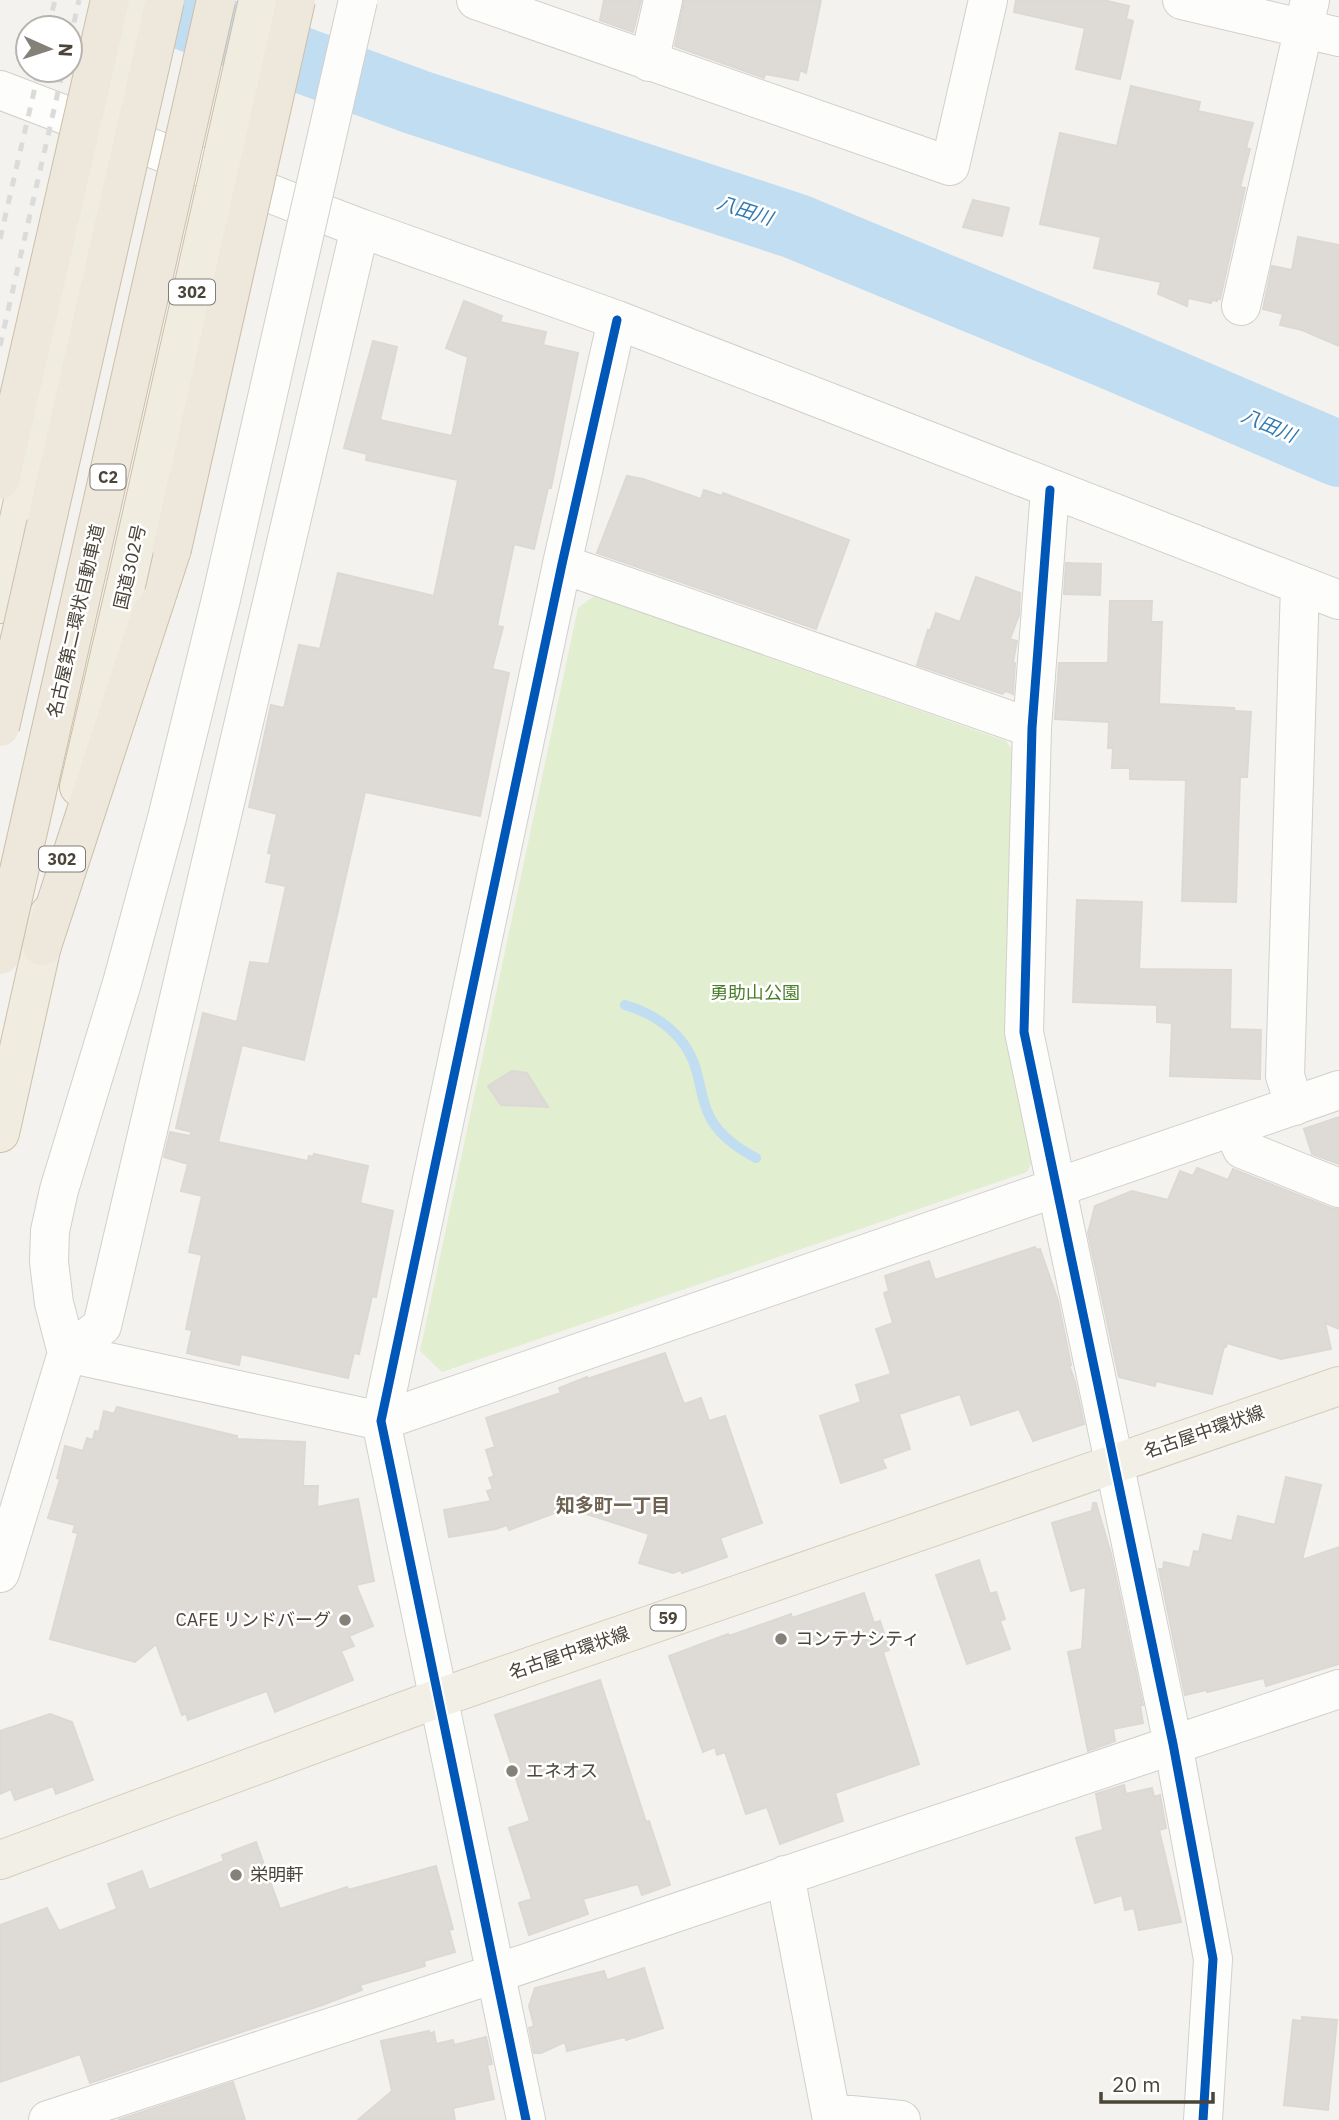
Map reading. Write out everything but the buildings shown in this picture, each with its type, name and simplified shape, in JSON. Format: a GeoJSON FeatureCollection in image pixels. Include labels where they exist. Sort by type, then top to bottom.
{"type":"FeatureCollection","features":[{"type":"Feature","properties":{"kind":"highway"},"geometry":{"type":"LineString","coordinates":[[0,604],[12,491],[110,0]]}},
{"type":"Feature","properties":{"kind":"highway"},"geometry":{"type":"LineString","coordinates":[[12,491],[136,0]]}},
{"type":"Feature","properties":{"kind":"highway"},"geometry":{"type":"LineString","coordinates":[[0,727],[165,0]]}},
{"type":"Feature","properties":{"kind":"highway","name":"名古屋第二環状自動車道"},"geometry":{"type":"LineString","coordinates":[[0,955],[216,0]]}},
{"type":"Feature","properties":{"kind":"highway","name":"国道302号"},"geometry":{"type":"LineString","coordinates":[[0,1133],[258,0]]}},
{"type":"Feature","properties":{"kind":"highway"},"geometry":{"type":"LineString","coordinates":[[42,946],[172,549],[296,0]]}},
{"type":"Feature","properties":{"kind":"main road","name":"名古屋中環状線"},"geometry":{"type":"LineString","coordinates":[[0,1860],[439,1698],[1339,1386]]}},
{"type":"Feature","properties":{"kind":"street"},"geometry":{"type":"LineString","coordinates":[[0,1573],[67,1353],[54,1303],[49,1262],[50,1231],[59,1190],[122,983],[163,831],[221,599],[359,0]]}},
{"type":"Feature","properties":{"kind":"street"},"geometry":{"type":"LineString","coordinates":[[476,0],[950,166],[988,0]]}},
{"type":"Feature","properties":{"kind":"street"},"geometry":{"type":"LineString","coordinates":[[649,62],[663,0]]}},
{"type":"Feature","properties":{"kind":"street"},"geometry":{"type":"LineString","coordinates":[[1182,0],[1317,22],[1241,306]]}},
{"type":"Feature","properties":{"kind":"street"},"geometry":{"type":"LineString","coordinates":[[0,90],[360,228],[617,320],[1339,600]]}},
{"type":"Feature","properties":{"kind":"street"},"geometry":{"type":"LineString","coordinates":[[67,1353],[102,1326],[360,228]]}},
{"type":"Feature","properties":{"kind":"street"},"geometry":{"type":"LineString","coordinates":[[526,2120],[381,1422],[562,564],[617,320]]}},
{"type":"Feature","properties":{"kind":"street"},"geometry":{"type":"LineString","coordinates":[[1050,490],[1032,728],[1024,1032],[1112,1463],[1173,1744],[1213,1959],[1203,2120]]}},
{"type":"Feature","properties":{"kind":"street"},"geometry":{"type":"LineString","coordinates":[[562,564],[1032,728]]}},
{"type":"Feature","properties":{"kind":"street"},"geometry":{"type":"LineString","coordinates":[[1295,1105],[1284,1076],[1300,585]]}},
{"type":"Feature","properties":{"kind":"street"},"geometry":{"type":"LineString","coordinates":[[67,1353],[381,1422],[1339,1090]]}},
{"type":"Feature","properties":{"kind":"street"},"geometry":{"type":"LineString","coordinates":[[1232,1127],[1242,1149],[1339,1188]]}},
{"type":"Feature","properties":{"kind":"street"},"geometry":{"type":"LineString","coordinates":[[0,1502],[20,1486],[31,1472]]}},
{"type":"Feature","properties":{"kind":"street"},"geometry":{"type":"LineString","coordinates":[[48,2120],[495,1974],[1339,1689]]}},
{"type":"Feature","properties":{"kind":"street"},"geometry":{"type":"LineString","coordinates":[[785,1875],[831,2117],[901,2120]]}},
{"type":"Feature","properties":{"kind":"green space","name":"勇助山公園"},"geometry":{"type":"Polygon","coordinates":[[[594,596],[1006,741],[1015,754],[1035,1156],[1027,1172],[442,1372],[420,1351],[578,608],[594,596]]]}},
{"type":"Feature","properties":{"kind":"waterway","name":"八田川"},"geometry":{"type":"LineString","coordinates":[[138,0],[416,102],[795,226],[1339,454]]}},
{"type":"Feature","properties":{"kind":"waterway"},"geometry":{"type":"LineString","coordinates":[[625,1005],[660,1021],[679,1038],[693,1060],[705,1104],[717,1129],[756,1158]]}},
{"type":"Feature","properties":{"kind":"railway"},"geometry":{"type":"LineString","coordinates":[[52,14],[55,0]]}},
{"type":"Feature","properties":{"kind":"railway"},"geometry":{"type":"LineString","coordinates":[[76,14],[79,0]]}},
{"type":"Feature","properties":{"kind":"railway"},"geometry":{"type":"LineString","coordinates":[[0,239],[36,84]]}},
{"type":"Feature","properties":{"kind":"railway"},"geometry":{"type":"LineString","coordinates":[[0,346],[60,84]]}},
{"type":"Feature","properties":{"kind":"cycle path"},"geometry":{"type":"LineString","coordinates":[[526,2120],[381,1421],[562,564],[617,320]]}},
{"type":"Feature","properties":{"kind":"cycle path"},"geometry":{"type":"LineString","coordinates":[[1050,490],[1032,728],[1024,1032],[1173,1744],[1213,1959],[1203,2120]]}},
{"type":"Feature","properties":{"kind":"place","name":"CAFE リンドバーグ"},"geometry":{"type":"Point","coordinates":[345,1620]}},
{"type":"Feature","properties":{"kind":"place","name":"コンテナシティ"},"geometry":{"type":"Point","coordinates":[781,1639]}},
{"type":"Feature","properties":{"kind":"place","name":"エネオス"},"geometry":{"type":"Point","coordinates":[512,1771]}},
{"type":"Feature","properties":{"kind":"place","name":"栄明軒"},"geometry":{"type":"Point","coordinates":[236,1875]}},
{"type":"Feature","properties":{"kind":"district","name":"知多町一丁目"},"geometry":{"type":"Point","coordinates":[613,1505]}}]}
